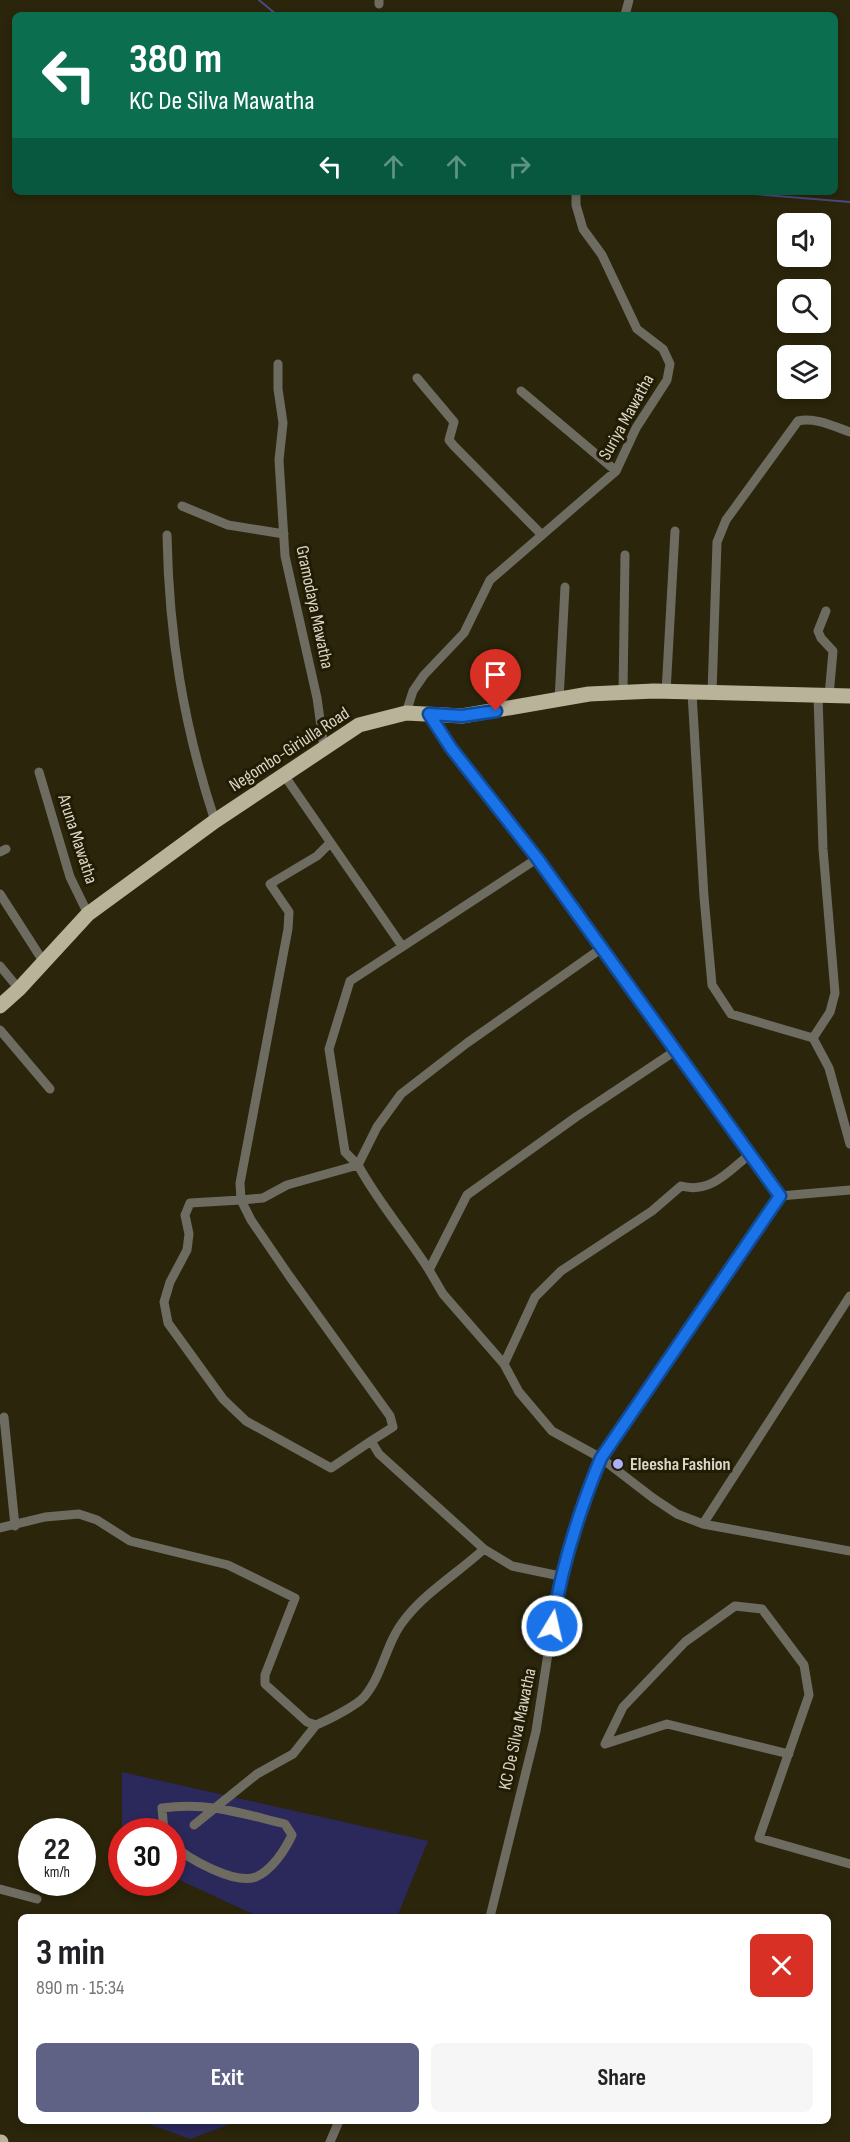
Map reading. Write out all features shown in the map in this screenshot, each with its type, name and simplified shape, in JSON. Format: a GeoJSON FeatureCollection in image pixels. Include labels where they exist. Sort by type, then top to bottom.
{"type":"FeatureCollection","features":[{"type":"Feature","properties":{"kind":"main road","name":"Negombo-Giriulla Road"},"geometry":{"type":"LineString","coordinates":[[0,1006],[20,989],[88,915],[215,821],[359,725],[406,712],[462,716],[589,694],[666,692],[850,696]]}},
{"type":"Feature","properties":{"kind":"street","name":"Suriya Mawatha"},"geometry":{"type":"LineString","coordinates":[[406,712],[413,691],[424,675],[464,633],[490,580],[616,471],[636,428],[667,380],[670,364],[663,349],[637,329],[602,255],[583,229],[576,205],[576,195]]}},
{"type":"Feature","properties":{"kind":"street","name":"Gramodaya Mawatha"},"geometry":{"type":"LineString","coordinates":[[278,364],[278,389],[283,423],[279,459],[285,556],[317,698],[324,748]]}},
{"type":"Feature","properties":{"kind":"street"},"geometry":{"type":"LineString","coordinates":[[417,378],[454,422],[449,440],[542,536]]}},
{"type":"Feature","properties":{"kind":"street"},"geometry":{"type":"LineString","coordinates":[[521,391],[616,471]]}},
{"type":"Feature","properties":{"kind":"street"},"geometry":{"type":"LineString","coordinates":[[712,693],[717,542],[726,520],[798,421],[806,419],[820,421],[850,432]]}},
{"type":"Feature","properties":{"kind":"street"},"geometry":{"type":"LineString","coordinates":[[182,506],[228,525],[284,534]]}},
{"type":"Feature","properties":{"kind":"street"},"geometry":{"type":"LineString","coordinates":[[666,692],[675,531]]}},
{"type":"Feature","properties":{"kind":"street"},"geometry":{"type":"LineString","coordinates":[[167,535],[169,605],[180,691],[201,778],[215,821]]}},
{"type":"Feature","properties":{"kind":"street"},"geometry":{"type":"LineString","coordinates":[[623,693],[625,555]]}},
{"type":"Feature","properties":{"kind":"street"},"geometry":{"type":"LineString","coordinates":[[559,700],[565,587]]}},
{"type":"Feature","properties":{"kind":"street"},"geometry":{"type":"LineString","coordinates":[[813,1038],[830,1012],[835,993],[823,849],[823,696],[833,651],[818,631],[826,611]]}},
{"type":"Feature","properties":{"kind":"street"},"geometry":{"type":"LineString","coordinates":[[692,693],[704,897],[712,985],[731,1014],[813,1038],[829,1068],[850,1144]]}},
{"type":"Feature","properties":{"kind":"street"},"geometry":{"type":"LineString","coordinates":[[429,714],[451,748],[537,858],[780,1196],[850,1190]]}},
{"type":"Feature","properties":{"kind":"street","name":"Aruna Mawatha"},"geometry":{"type":"LineString","coordinates":[[39,772],[70,877],[88,915]]}},
{"type":"Feature","properties":{"kind":"street"},"geometry":{"type":"LineString","coordinates":[[285,775],[402,946]]}},
{"type":"Feature","properties":{"kind":"street"},"geometry":{"type":"LineString","coordinates":[[330,843],[317,856],[270,884],[289,912],[288,929],[240,1183],[241,1200],[250,1220],[390,1416],[393,1427],[331,1468],[294,1450],[246,1421],[223,1399],[168,1323],[164,1302],[170,1282],[187,1250],[189,1234],[185,1215],[190,1203],[241,1200],[263,1198],[286,1185],[358,1165],[377,1127],[401,1094],[467,1043],[602,948]]}},
{"type":"Feature","properties":{"kind":"street"},"geometry":{"type":"LineString","coordinates":[[537,858],[350,981],[329,1049],[345,1152],[358,1165],[375,1198],[411,1242],[443,1294],[504,1364],[519,1392],[552,1431],[601,1458],[677,1514],[703,1524],[850,1551]]}},
{"type":"Feature","properties":{"kind":"street"},"geometry":{"type":"LineString","coordinates":[[0,894],[44,961]]}},
{"type":"Feature","properties":{"kind":"street"},"geometry":{"type":"LineString","coordinates":[[0,966],[20,989]]}},
{"type":"Feature","properties":{"kind":"street"},"geometry":{"type":"LineString","coordinates":[[0,1030],[50,1089]]}},
{"type":"Feature","properties":{"kind":"street"},"geometry":{"type":"LineString","coordinates":[[429,1270],[466,1194],[675,1051]]}},
{"type":"Feature","properties":{"kind":"street"},"geometry":{"type":"LineString","coordinates":[[504,1364],[535,1297],[561,1271],[652,1211],[681,1186],[690,1188],[710,1186],[749,1155]]}},
{"type":"Feature","properties":{"kind":"street","name":"KC De Silva Mawatha"},"geometry":{"type":"LineString","coordinates":[[491,1914],[536,1731],[560,1576],[574,1539],[588,1489],[601,1458],[780,1196]]}},
{"type":"Feature","properties":{"kind":"street"},"geometry":{"type":"LineString","coordinates":[[703,1524],[850,1296]]}},
{"type":"Feature","properties":{"kind":"street"},"geometry":{"type":"LineString","coordinates":[[4,1417],[15,1526]]}},
{"type":"Feature","properties":{"kind":"street"},"geometry":{"type":"LineString","coordinates":[[371,1442],[379,1454],[498,1560],[512,1566],[560,1576]]}},
{"type":"Feature","properties":{"kind":"street"},"geometry":{"type":"LineString","coordinates":[[0,1528],[45,1517],[79,1514],[97,1520],[130,1540],[228,1565],[295,1598],[265,1674],[265,1684],[307,1722],[316,1725]]}},
{"type":"Feature","properties":{"kind":"street"},"geometry":{"type":"LineString","coordinates":[[194,1825],[257,1774],[293,1754],[316,1725],[362,1699],[370,1689],[395,1633],[406,1618],[430,1592],[484,1549]]}},
{"type":"Feature","properties":{"kind":"street"},"geometry":{"type":"LineString","coordinates":[[789,1754],[667,1724],[605,1744],[623,1707],[685,1642],[735,1605],[762,1609],[804,1665],[809,1695],[789,1754],[759,1838],[850,1864]]}},
{"type":"Feature","properties":{"kind":"street"},"geometry":{"type":"LineString","coordinates":[[163,1818],[162,1808],[191,1805],[215,1807],[285,1824],[291,1835],[283,1853],[258,1876],[245,1879],[203,1866],[186,1854]]}},
{"type":"Feature","properties":{"kind":"street"},"geometry":{"type":"LineString","coordinates":[[0,1889],[38,1899]]}},
{"type":"Feature","properties":{"kind":"street"},"geometry":{"type":"LineString","coordinates":[[330,2142],[338,2124]]}},
{"type":"Feature","properties":{"kind":"shaded area"},"geometry":{"type":"Polygon","coordinates":[[[122,1772],[428,1841],[398,1914],[253,1914],[186,1883],[186,1818],[122,1818],[122,1772]]]}},
{"type":"Feature","properties":{"kind":"shaded area"},"geometry":{"type":"Polygon","coordinates":[[[149,2124],[230,2124],[190,2139],[149,2124]]]}},
{"type":"Feature","properties":{"kind":"waterway"},"geometry":{"type":"LineString","coordinates":[[259,0],[273,12]]}},
{"type":"Feature","properties":{"kind":"waterway"},"geometry":{"type":"LineString","coordinates":[[766,195],[850,202]]}},
{"type":"Feature","properties":{"kind":"place","name":"Eleesha Fashion"},"geometry":{"type":"Point","coordinates":[618,1464]}},
{"type":"Feature","properties":{"kind":"route"},"geometry":{"type":"LineString","coordinates":[[496,711],[462,716],[429,714],[451,748],[537,858],[780,1196],[601,1458],[588,1489],[574,1539],[560,1576],[552,1626]]}}]}
